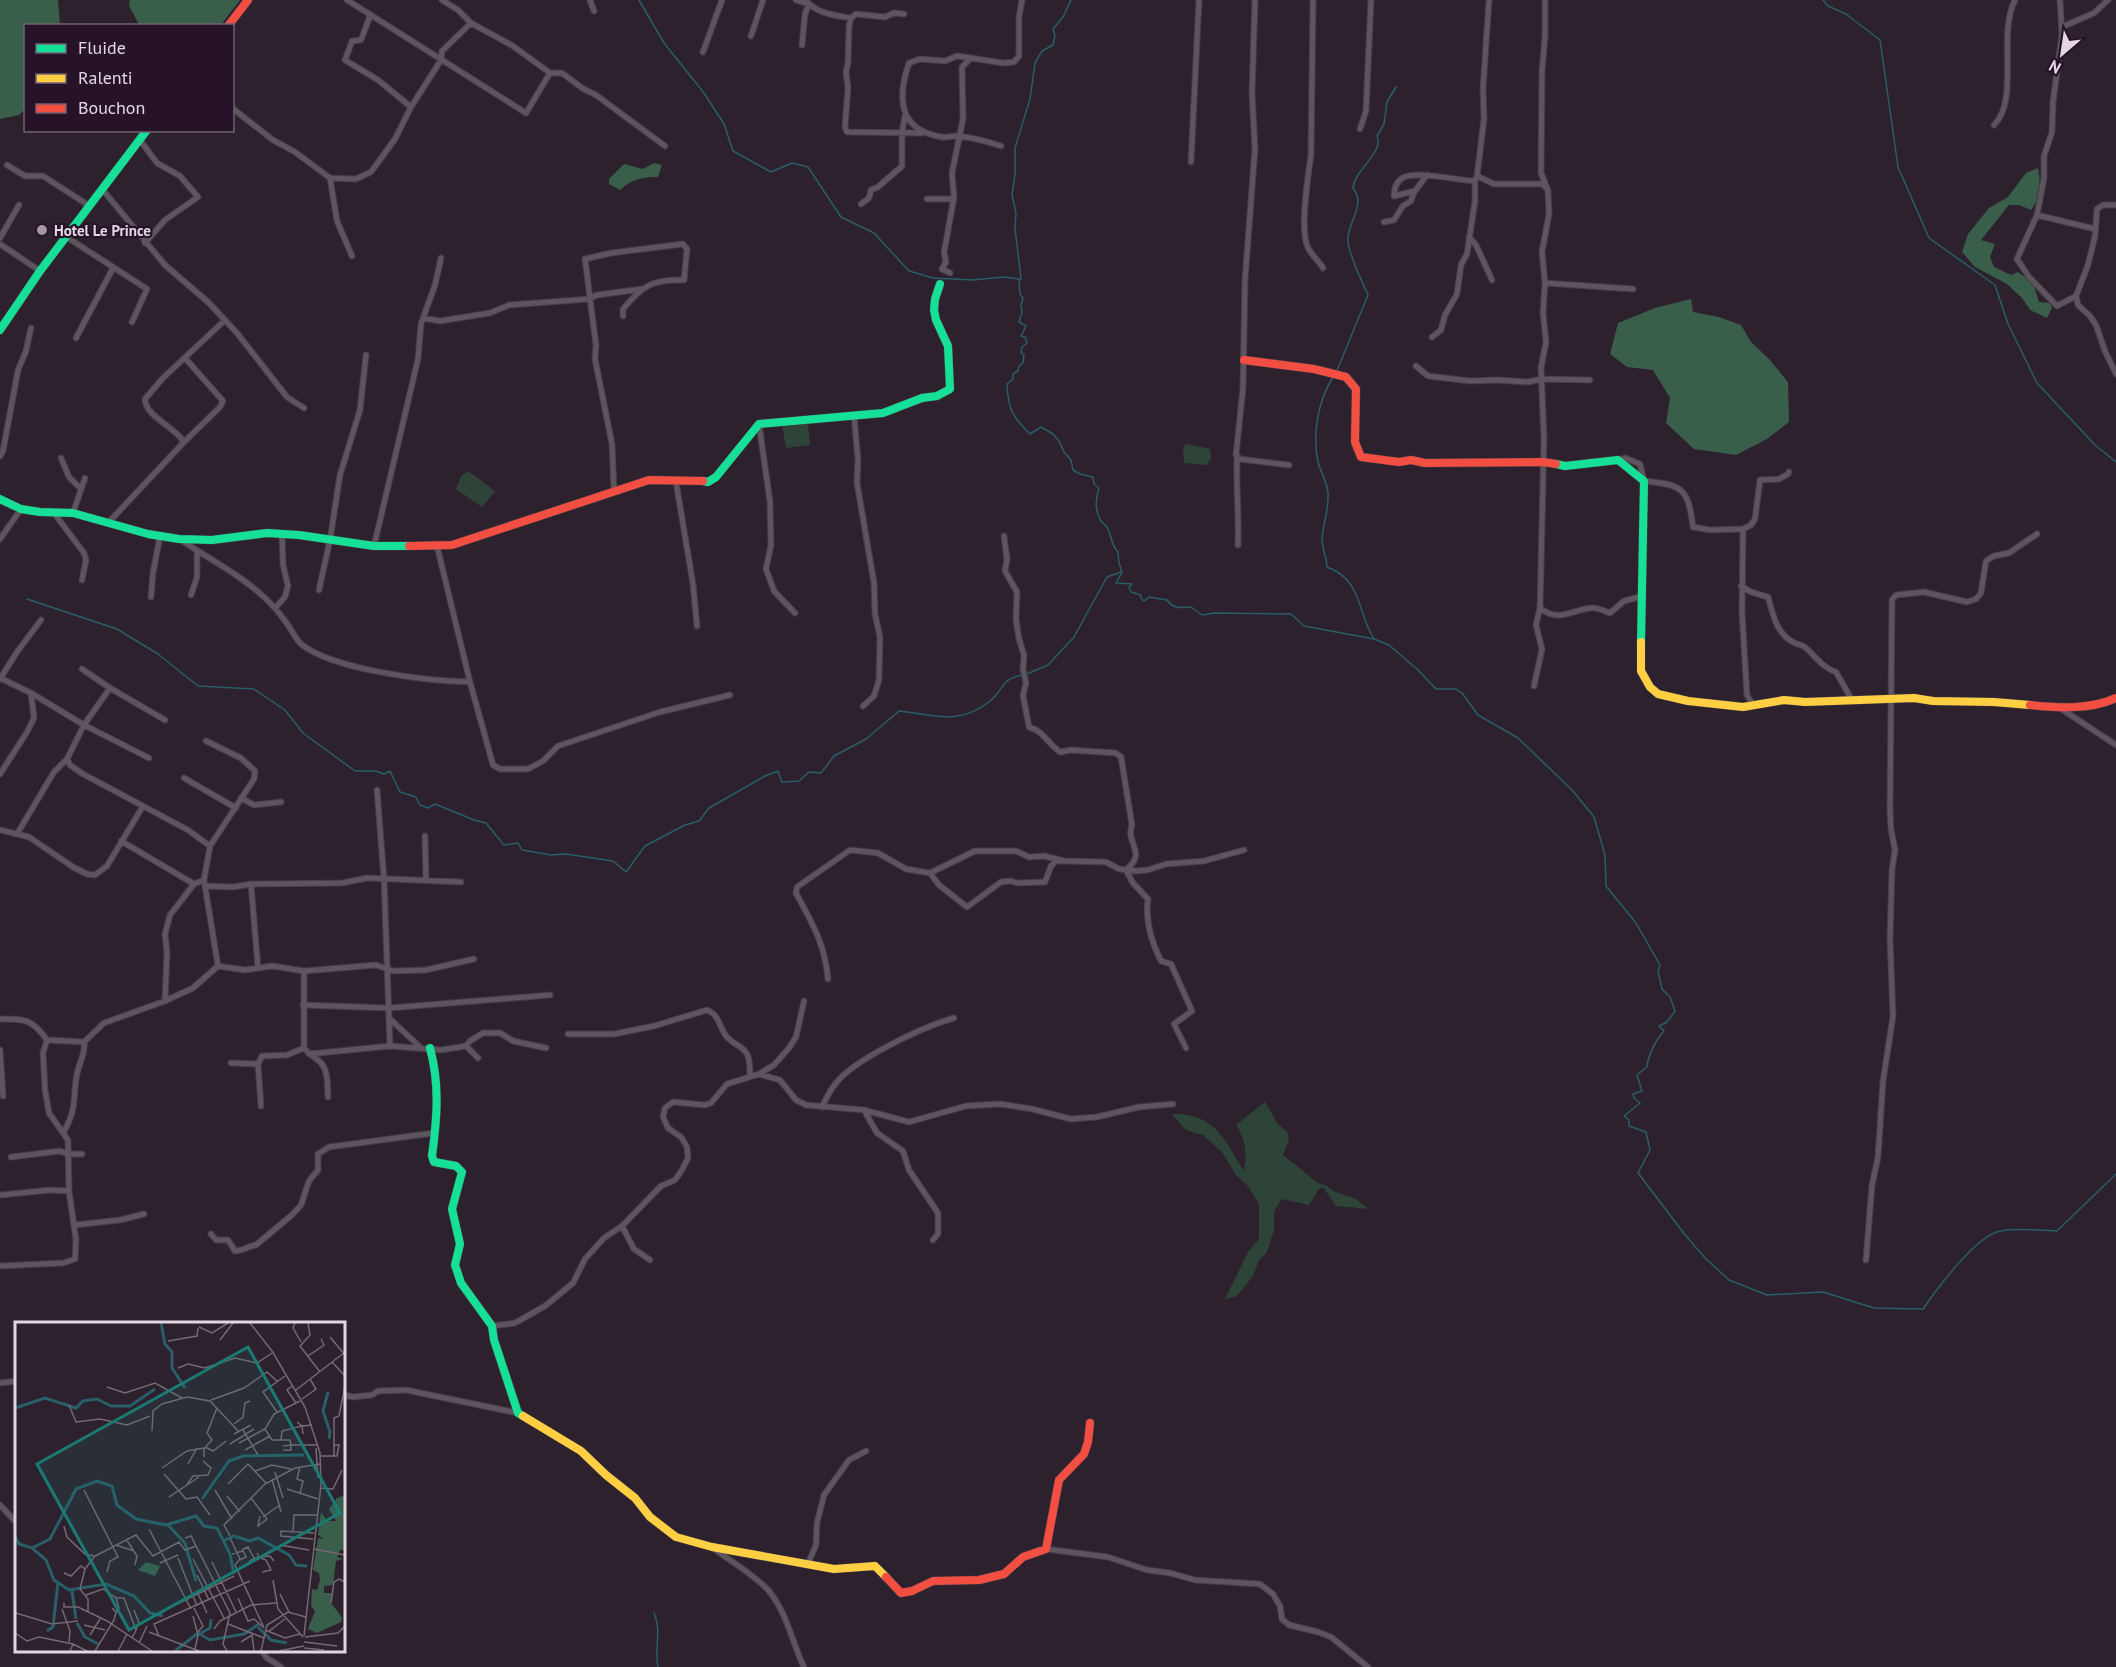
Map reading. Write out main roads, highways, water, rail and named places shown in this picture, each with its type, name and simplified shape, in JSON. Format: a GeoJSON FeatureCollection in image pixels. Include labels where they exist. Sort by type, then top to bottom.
{"type":"FeatureCollection","features":[{"type":"Feature","properties":{"kind":"main road"},"geometry":{"type":"LineString","coordinates":[[230,24],[248,0]]}},
{"type":"Feature","properties":{"kind":"main road"},"geometry":{"type":"LineString","coordinates":[[0,330],[65,236],[146,132]]}},
{"type":"Feature","properties":{"kind":"main road"},"geometry":{"type":"LineString","coordinates":[[0,499],[21,510],[73,513],[179,539],[212,540],[282,534],[374,546],[452,545],[649,480],[708,482],[716,477],[759,424],[883,412],[922,398],[937,396],[950,388],[948,342],[938,324],[934,310],[936,292],[940,284]]}},
{"type":"Feature","properties":{"kind":"main road"},"geometry":{"type":"LineString","coordinates":[[1244,360],[1314,369],[1346,377],[1356,389],[1355,442],[1361,457],[1399,462],[1411,460],[1425,463],[1543,462],[1565,466],[1618,460],[1644,481],[1641,671],[1649,685],[1658,694],[1711,705],[1748,707],[1794,699],[1805,702],[1914,698],[2060,708],[2105,703],[2116,698]]}},
{"type":"Feature","properties":{"kind":"main road"},"geometry":{"type":"LineString","coordinates":[[430,1048],[434,1062],[438,1109],[432,1156],[434,1162],[456,1166],[462,1172],[452,1209],[460,1244],[455,1265],[461,1283],[492,1326],[494,1340],[518,1413],[580,1451],[635,1498],[650,1517],[676,1537],[712,1547],[834,1569],[875,1566],[882,1570],[887,1582],[901,1593],[912,1591],[933,1581],[980,1580],[1004,1574],[1023,1557],[1046,1550],[1059,1480],[1084,1454],[1089,1442],[1090,1423]]}},
{"type":"Feature","properties":{"kind":"waterway"},"geometry":{"type":"LineString","coordinates":[[639,0],[664,43],[704,93],[724,124],[733,151],[771,172],[792,163],[808,167],[841,217],[874,233],[909,271],[933,278],[973,280],[1004,277],[1019,279]]}},
{"type":"Feature","properties":{"kind":"waterway"},"geometry":{"type":"LineString","coordinates":[[1071,0],[1063,17],[1053,29],[1055,36],[1053,45],[1042,51],[1035,63],[1030,99],[1015,148],[1012,195],[1016,213],[1020,294],[1023,298],[1019,322],[1026,326],[1021,336],[1025,337],[1027,343],[1022,347],[1023,363],[1007,384],[1008,400],[1012,412],[1030,434],[1041,427],[1053,434],[1071,460],[1073,470],[1093,477],[1094,484],[1099,488],[1096,500],[1097,513],[1118,552],[1122,572],[1116,583],[1132,584],[1129,588],[1131,592],[1141,595],[1144,601],[1149,597],[1167,600],[1181,608],[1191,607],[1202,615],[1214,613],[1291,614],[1304,626],[1374,639],[1389,645],[1436,689],[1456,689],[1462,693],[1478,715],[1518,738],[1572,790],[1594,817],[1605,855],[1606,886],[1636,923],[1660,965],[1658,971],[1662,989],[1670,997],[1675,1011],[1667,1022],[1659,1026],[1664,1031],[1653,1048],[1647,1067],[1637,1075],[1642,1091],[1633,1094],[1640,1103],[1624,1116],[1629,1120],[1629,1126],[1646,1132],[1650,1150],[1638,1173],[1705,1258],[1729,1280],[1767,1295],[1823,1292],[1874,1308],[1923,1309],[1958,1264],[1991,1234],[2021,1229],[2057,1231],[2116,1174]]}},
{"type":"Feature","properties":{"kind":"waterway"},"geometry":{"type":"LineString","coordinates":[[1823,0],[1828,6],[1846,14],[1880,40],[1898,167],[1929,238],[1995,285],[2008,324],[2037,383],[2095,445],[2116,462]]}},
{"type":"Feature","properties":{"kind":"waterway"},"geometry":{"type":"LineString","coordinates":[[1336,373],[1368,295],[1353,261],[1348,242],[1358,201],[1353,188],[1359,174],[1376,149],[1377,136],[1384,124],[1387,102],[1396,87]]}},
{"type":"Feature","properties":{"kind":"waterway"},"geometry":{"type":"LineString","coordinates":[[1333,377],[1323,396],[1316,429],[1318,462],[1328,493],[1323,546],[1327,567],[1339,573],[1353,589],[1374,639]]}},
{"type":"Feature","properties":{"kind":"waterway"},"geometry":{"type":"LineString","coordinates":[[1027,674],[1048,665],[1074,637],[1107,577],[1121,572]]}},
{"type":"Feature","properties":{"kind":"waterway"},"geometry":{"type":"LineString","coordinates":[[27,599],[117,629],[158,654],[198,686],[254,689],[285,710],[303,733],[355,771],[376,771],[384,774],[390,771],[400,792],[416,797],[420,805],[428,808],[435,804],[486,823],[504,845],[518,843],[522,850],[613,861],[626,872],[645,846],[685,825],[699,821],[709,808],[765,776],[778,771],[782,782],[799,781],[809,772],[821,773],[834,756],[866,739],[899,711],[946,717],[968,714],[990,701],[1010,679],[1022,675]]}},
{"type":"Feature","properties":{"kind":"waterway"},"geometry":{"type":"LineString","coordinates":[[654,1613],[657,1626],[658,1667]]}},
{"type":"Feature","properties":{"kind":"place","name":"Hotel Le Prince"},"geometry":{"type":"Point","coordinates":[42,230]}}]}
